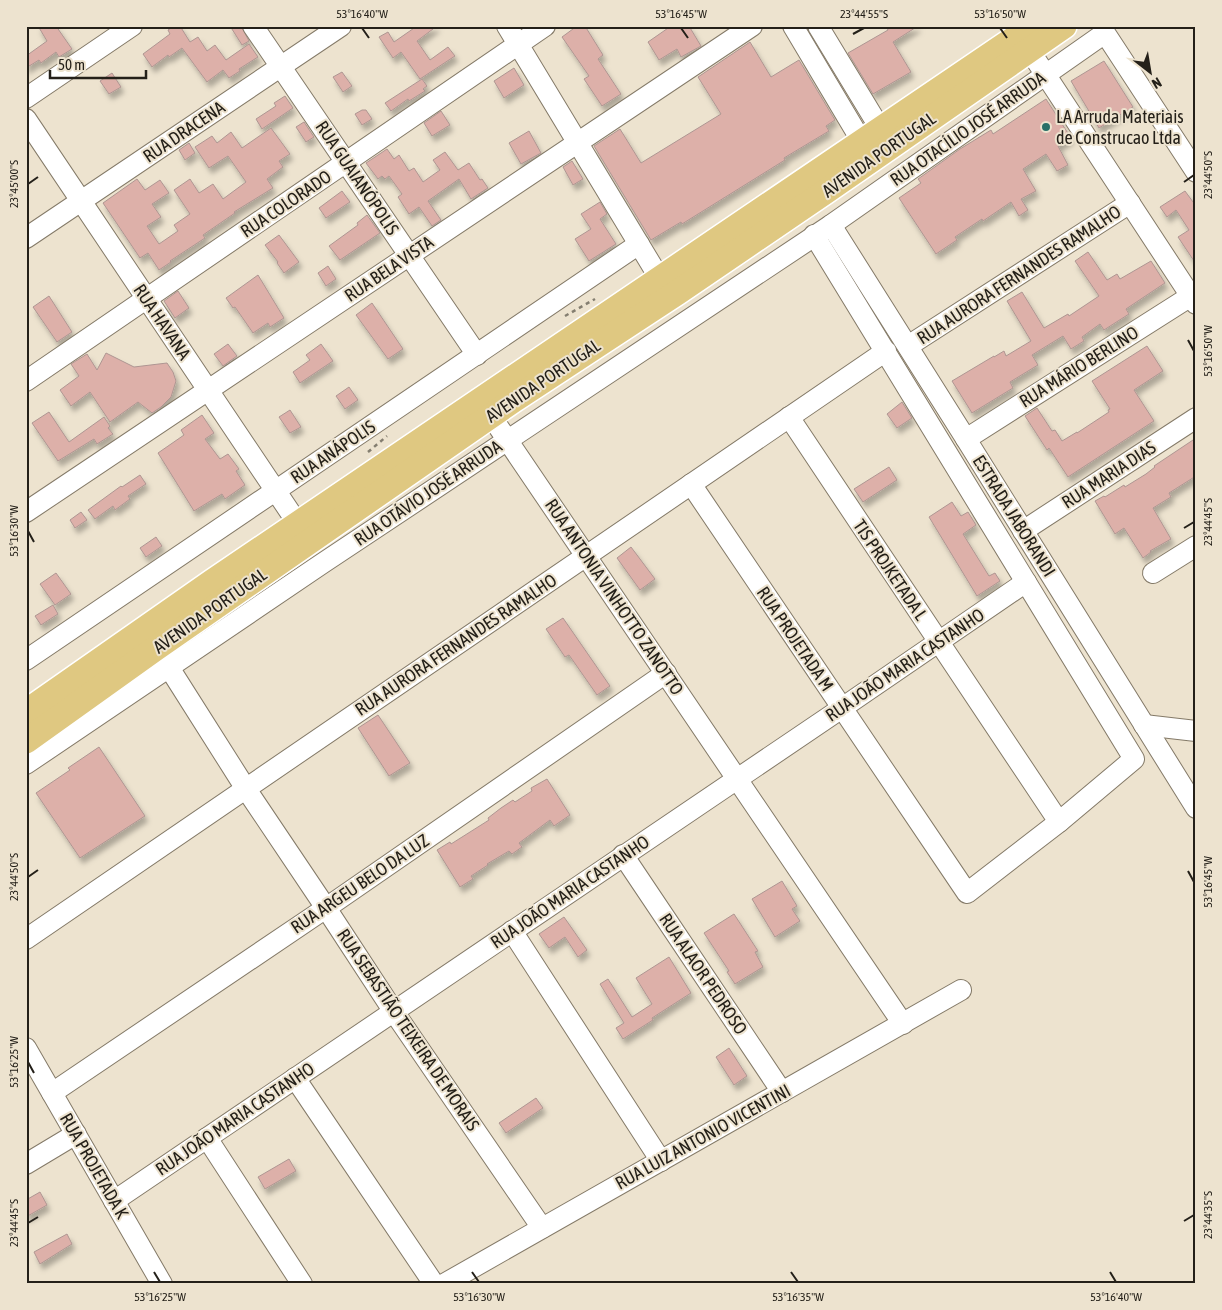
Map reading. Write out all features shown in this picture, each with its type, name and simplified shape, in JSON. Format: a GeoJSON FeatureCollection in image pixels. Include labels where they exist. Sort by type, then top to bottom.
{"type":"FeatureCollection","features":[{"type":"Feature","properties":{"kind":"main road","name":"AVENIDA PORTUGAL"},"geometry":{"type":"LineString","coordinates":[[26,712],[156,649],[298,524],[1033,26]]}},
{"type":"Feature","properties":{"kind":"main road","name":"AVENIDA PORTUGAL"},"geometry":{"type":"LineString","coordinates":[[26,741],[491,416],[744,248],[1064,26]]}},
{"type":"Feature","properties":{"kind":"street"},"geometry":{"type":"LineString","coordinates":[[26,98],[132,26]]}},
{"type":"Feature","properties":{"kind":"street","name":"RUA GUAIANÓPOLIS"},"geometry":{"type":"LineString","coordinates":[[253,26],[477,355]]}},
{"type":"Feature","properties":{"kind":"street","name":"RUA DRACENA"},"geometry":{"type":"LineString","coordinates":[[26,238],[341,26]]}},
{"type":"Feature","properties":{"kind":"street"},"geometry":{"type":"LineString","coordinates":[[507,26],[660,279]]}},
{"type":"Feature","properties":{"kind":"street","name":"RUA COLORADO"},"geometry":{"type":"LineString","coordinates":[[26,380],[545,26]]}},
{"type":"Feature","properties":{"kind":"street","name":"RUA BELA VISTA"},"geometry":{"type":"LineString","coordinates":[[26,512],[752,26]]}},
{"type":"Feature","properties":{"kind":"street"},"geometry":{"type":"LineString","coordinates":[[818,26],[871,136]]}},
{"type":"Feature","properties":{"kind":"street"},"geometry":{"type":"LineString","coordinates":[[801,29],[871,136]]}},
{"type":"Feature","properties":{"kind":"street","name":"RUA OTACÍLIO JOSÉ ARRUDA"},"geometry":{"type":"LineString","coordinates":[[822,230],[1105,33],[1196,172]]}},
{"type":"Feature","properties":{"kind":"street"},"geometry":{"type":"LineString","coordinates":[[1030,50],[1193,300]]}},
{"type":"Feature","properties":{"kind":"street","name":"RUA HAVANA"},"geometry":{"type":"LineString","coordinates":[[26,119],[298,524]]}},
{"type":"Feature","properties":{"kind":"street","name":"RUA AURORA FERNANDES RAMALHO"},"geometry":{"type":"LineString","coordinates":[[908,346],[1130,203]]}},
{"type":"Feature","properties":{"kind":"street"},"geometry":{"type":"LineString","coordinates":[[822,230],[886,351],[1134,759],[1059,822]]}},
{"type":"Feature","properties":{"kind":"street","name":"ESTRADA JABORANDI"},"geometry":{"type":"LineString","coordinates":[[822,230],[908,346],[1196,808]]}},
{"type":"Feature","properties":{"kind":"street","name":"RUA OTÁVIO JOSÉ ARRUDA"},"geometry":{"type":"LineString","coordinates":[[26,764],[156,649],[507,440],[822,230]]}},
{"type":"Feature","properties":{"kind":"street","name":"RUA ANÁPOLIS"},"geometry":{"type":"LineString","coordinates":[[26,660],[639,244]]}},
{"type":"Feature","properties":{"kind":"street","name":"RUA MÁRIO BERLINO"},"geometry":{"type":"LineString","coordinates":[[966,439],[1193,300]]}},
{"type":"Feature","properties":{"kind":"street","name":"RUA AURORA FERNANDES RAMALHO"},"geometry":{"type":"LineString","coordinates":[[26,939],[886,351]]}},
{"type":"Feature","properties":{"kind":"street","name":"RUA ANTONIA VINHOTTO ZANOTTO"},"geometry":{"type":"LineString","coordinates":[[491,416],[903,1024]]}},
{"type":"Feature","properties":{"kind":"street","name":"TIS PROJKETADA L"},"geometry":{"type":"LineString","coordinates":[[789,417],[1059,822]]}},
{"type":"Feature","properties":{"kind":"street","name":"RUA MARIA DIAS"},"geometry":{"type":"LineString","coordinates":[[1023,531],[1196,418]]}},
{"type":"Feature","properties":{"kind":"street","name":"RUA PROJETADA M"},"geometry":{"type":"LineString","coordinates":[[690,484],[967,893],[1059,822]]}},
{"type":"Feature","properties":{"kind":"street"},"geometry":{"type":"LineString","coordinates":[[1154,573],[1196,546]]}},
{"type":"Feature","properties":{"kind":"street","name":"RUA JOÃO MARIA CASTANHO"},"geometry":{"type":"LineString","coordinates":[[114,1201],[1026,582]]}},
{"type":"Feature","properties":{"kind":"street","name":"RUA SEBASTIÃO TEIXEIRA DE MORAIS"},"geometry":{"type":"LineString","coordinates":[[156,649],[394,1012],[542,1228]]}},
{"type":"Feature","properties":{"kind":"street","name":"RUA ARGEU BELO DA LUZ"},"geometry":{"type":"LineString","coordinates":[[52,1093],[326,908],[666,673]]}},
{"type":"Feature","properties":{"kind":"street"},"geometry":{"type":"LineString","coordinates":[[1144,724],[1196,731]]}},
{"type":"Feature","properties":{"kind":"street","name":"RUA ALAOR PEDROSO"},"geometry":{"type":"LineString","coordinates":[[624,856],[782,1092]]}},
{"type":"Feature","properties":{"kind":"street"},"geometry":{"type":"LineString","coordinates":[[512,931],[660,1161]]}},
{"type":"Feature","properties":{"kind":"street","name":"RUA LUIZ ANTONIO VICENTINI"},"geometry":{"type":"LineString","coordinates":[[444,1284],[961,990]]}},
{"type":"Feature","properties":{"kind":"street","name":"RUA PROJETADA K"},"geometry":{"type":"LineString","coordinates":[[26,1048],[162,1284]]}},
{"type":"Feature","properties":{"kind":"street"},"geometry":{"type":"LineString","coordinates":[[295,1078],[434,1284]]}},
{"type":"Feature","properties":{"kind":"street"},"geometry":{"type":"LineString","coordinates":[[26,1164],[76,1134]]}},
{"type":"Feature","properties":{"kind":"street"},"geometry":{"type":"LineString","coordinates":[[206,1138],[302,1284]]}},
{"type":"Feature","properties":{"kind":"building"},"geometry":{"type":"Polygon","coordinates":[[[38,26],[56,26],[72,49],[59,57],[56,52],[41,63],[39,60],[26,68],[26,56],[47,41],[38,26]]]}},
{"type":"Feature","properties":{"kind":"building"},"geometry":{"type":"Polygon","coordinates":[[[174,26],[180,26],[190,42],[198,37],[207,51],[215,45],[226,60],[249,44],[258,57],[229,78],[223,70],[207,82],[182,48],[169,57],[168,55],[152,67],[143,54],[170,34],[168,30],[174,26]]]}},
{"type":"Feature","properties":{"kind":"building"},"geometry":{"type":"Polygon","coordinates":[[[230,26],[241,26],[249,41],[242,45],[230,26]]]}},
{"type":"Feature","properties":{"kind":"building"},"geometry":{"type":"Polygon","coordinates":[[[417,26],[437,26],[417,41],[430,60],[448,47],[455,56],[420,79],[401,52],[393,58],[379,37],[388,32],[394,42],[417,26]]]}},
{"type":"Feature","properties":{"kind":"building"},"geometry":{"type":"Polygon","coordinates":[[[577,26],[585,26],[603,55],[598,59],[621,94],[602,106],[584,79],[589,76],[562,37],[577,26]]]}},
{"type":"Feature","properties":{"kind":"building"},"geometry":{"type":"Polygon","coordinates":[[[671,26],[689,26],[701,46],[681,57],[677,49],[659,60],[648,42],[671,26]]]}},
{"type":"Feature","properties":{"kind":"building"},"geometry":{"type":"Polygon","coordinates":[[[886,26],[918,26],[893,42],[911,72],[873,94],[848,53],[888,30],[886,26]]]}},
{"type":"Feature","properties":{"kind":"building"},"geometry":{"type":"Polygon","coordinates":[[[750,42],[771,77],[799,60],[835,120],[826,126],[829,131],[784,158],[785,160],[682,224],[681,222],[651,240],[594,146],[620,129],[641,163],[721,114],[698,77],[750,42]]]}},
{"type":"Feature","properties":{"kind":"building"},"geometry":{"type":"Polygon","coordinates":[[[1104,61],[1133,107],[1099,128],[1071,81],[1104,61]]]}},
{"type":"Feature","properties":{"kind":"building"},"geometry":{"type":"Polygon","coordinates":[[[514,68],[524,85],[504,98],[494,81],[514,68]]]}},
{"type":"Feature","properties":{"kind":"building"},"geometry":{"type":"Polygon","coordinates":[[[342,72],[352,86],[343,92],[333,77],[342,72]]]}},
{"type":"Feature","properties":{"kind":"building"},"geometry":{"type":"Polygon","coordinates":[[[112,73],[121,87],[109,94],[100,81],[112,73]]]}},
{"type":"Feature","properties":{"kind":"building"},"geometry":{"type":"Polygon","coordinates":[[[422,79],[427,86],[423,89],[425,91],[409,101],[408,99],[391,111],[385,103],[422,79]]]}},
{"type":"Feature","properties":{"kind":"building"},"geometry":{"type":"Polygon","coordinates":[[[285,96],[293,108],[262,129],[256,119],[276,106],[274,103],[285,96]]]}},
{"type":"Feature","properties":{"kind":"building"},"geometry":{"type":"Polygon","coordinates":[[[1046,99],[1071,138],[1058,146],[1068,165],[1057,171],[1046,154],[1023,169],[1036,191],[1021,199],[1028,210],[1019,216],[1011,202],[955,237],[957,240],[936,254],[899,198],[921,183],[918,179],[960,149],[991,130],[993,134],[1046,99]]]}},
{"type":"Feature","properties":{"kind":"building"},"geometry":{"type":"Polygon","coordinates":[[[366,110],[372,119],[362,125],[355,114],[366,110]]]}},
{"type":"Feature","properties":{"kind":"building"},"geometry":{"type":"Polygon","coordinates":[[[441,111],[450,125],[432,136],[424,123],[441,111]]]}},
{"type":"Feature","properties":{"kind":"building"},"geometry":{"type":"Polygon","coordinates":[[[304,122],[314,137],[306,142],[296,127],[304,122]]]}},
{"type":"Feature","properties":{"kind":"building"},"geometry":{"type":"Polygon","coordinates":[[[271,128],[290,154],[279,161],[283,167],[267,179],[273,188],[234,212],[203,235],[205,238],[159,270],[148,253],[140,258],[103,203],[137,179],[145,190],[160,180],[169,193],[152,204],[161,217],[147,226],[159,244],[178,231],[174,225],[190,214],[174,190],[190,179],[199,193],[213,184],[223,199],[246,182],[228,156],[209,168],[195,147],[212,136],[217,143],[231,132],[242,148],[271,128]]]}},
{"type":"Feature","properties":{"kind":"building"},"geometry":{"type":"Polygon","coordinates":[[[529,131],[541,153],[521,164],[509,143],[529,131]]]}},
{"type":"Feature","properties":{"kind":"building"},"geometry":{"type":"Polygon","coordinates":[[[189,143],[195,153],[185,160],[179,150],[189,143]]]}},
{"type":"Feature","properties":{"kind":"building"},"geometry":{"type":"Polygon","coordinates":[[[387,149],[394,159],[399,155],[409,171],[414,168],[423,182],[440,170],[433,160],[445,152],[458,170],[469,163],[480,180],[482,179],[488,188],[471,199],[459,179],[428,201],[441,220],[432,226],[419,207],[409,214],[398,197],[402,194],[389,176],[385,179],[382,176],[378,179],[366,163],[387,149]]]}},
{"type":"Feature","properties":{"kind":"building"},"geometry":{"type":"Polygon","coordinates":[[[572,161],[583,179],[573,185],[563,167],[572,161]]]}},
{"type":"Feature","properties":{"kind":"building"},"geometry":{"type":"Polygon","coordinates":[[[342,191],[350,202],[326,218],[319,208],[342,191]]]}},
{"type":"Feature","properties":{"kind":"building"},"geometry":{"type":"Polygon","coordinates":[[[1185,191],[1196,206],[1196,264],[1178,237],[1189,230],[1176,210],[1167,217],[1160,207],[1185,191]]]}},
{"type":"Feature","properties":{"kind":"building"},"geometry":{"type":"Polygon","coordinates":[[[600,202],[607,214],[600,219],[616,244],[589,261],[575,239],[591,229],[581,214],[600,202]]]}},
{"type":"Feature","properties":{"kind":"building"},"geometry":{"type":"Polygon","coordinates":[[[367,215],[380,233],[340,260],[329,246],[358,225],[357,223],[367,215]]]}},
{"type":"Feature","properties":{"kind":"building"},"geometry":{"type":"Polygon","coordinates":[[[279,235],[299,262],[284,273],[265,245],[279,235]]]}},
{"type":"Feature","properties":{"kind":"building"},"geometry":{"type":"Polygon","coordinates":[[[1088,252],[1107,280],[1117,274],[1120,279],[1151,261],[1165,283],[1126,309],[1129,314],[1104,330],[1100,324],[1082,337],[1084,341],[1071,349],[1063,336],[1032,355],[1038,365],[1010,382],[1013,388],[972,413],[952,381],[994,356],[1004,351],[1006,356],[1031,341],[1007,301],[1022,292],[1044,328],[1068,314],[1069,316],[1099,296],[1075,261],[1088,252]]]}},
{"type":"Feature","properties":{"kind":"building"},"geometry":{"type":"Polygon","coordinates":[[[328,266],[336,279],[326,286],[318,273],[328,266]]]}},
{"type":"Feature","properties":{"kind":"building"},"geometry":{"type":"Polygon","coordinates":[[[258,275],[284,318],[270,327],[268,323],[253,333],[235,307],[233,308],[226,298],[258,275]]]}},
{"type":"Feature","properties":{"kind":"building"},"geometry":{"type":"Polygon","coordinates":[[[178,291],[189,308],[175,318],[164,301],[178,291]]]}},
{"type":"Feature","properties":{"kind":"building"},"geometry":{"type":"Polygon","coordinates":[[[49,296],[72,332],[57,342],[33,307],[49,296]]]}},
{"type":"Feature","properties":{"kind":"building"},"geometry":{"type":"Polygon","coordinates":[[[372,303],[403,349],[388,359],[356,315],[372,303]]]}},
{"type":"Feature","properties":{"kind":"building"},"geometry":{"type":"Polygon","coordinates":[[[228,344],[237,356],[223,366],[214,354],[228,344]]]}},
{"type":"Feature","properties":{"kind":"building"},"geometry":{"type":"Polygon","coordinates":[[[321,344],[333,361],[300,383],[293,372],[310,360],[306,355],[321,344]]]}},
{"type":"Feature","properties":{"kind":"building"},"geometry":{"type":"Polygon","coordinates":[[[1147,346],[1163,371],[1134,390],[1154,421],[1068,477],[1049,448],[1047,450],[1025,416],[1037,408],[1052,431],[1055,430],[1062,441],[1077,433],[1109,412],[1108,410],[1110,409],[1092,381],[1147,346]]]}},
{"type":"Feature","properties":{"kind":"building"},"geometry":{"type":"Polygon","coordinates":[[[106,353],[134,367],[167,363],[176,381],[171,397],[152,413],[138,402],[110,422],[90,392],[71,406],[60,390],[79,376],[71,364],[87,354],[97,370],[106,353]]]}},
{"type":"Feature","properties":{"kind":"building"},"geometry":{"type":"Polygon","coordinates":[[[349,387],[358,400],[345,409],[336,396],[349,387]]]}},
{"type":"Feature","properties":{"kind":"building"},"geometry":{"type":"Polygon","coordinates":[[[902,402],[912,418],[897,428],[887,414],[902,402]]]}},
{"type":"Feature","properties":{"kind":"building"},"geometry":{"type":"Polygon","coordinates":[[[290,410],[301,427],[290,433],[279,417],[290,410]]]}},
{"type":"Feature","properties":{"kind":"building"},"geometry":{"type":"Polygon","coordinates":[[[49,412],[69,442],[104,417],[110,426],[108,428],[113,434],[97,444],[94,439],[58,461],[32,423],[49,412]]]}},
{"type":"Feature","properties":{"kind":"building"},"geometry":{"type":"Polygon","coordinates":[[[202,415],[214,433],[205,439],[220,459],[228,454],[239,469],[236,471],[245,485],[225,499],[222,494],[194,511],[158,453],[184,435],[181,430],[202,415]]]}},
{"type":"Feature","properties":{"kind":"building"},"geometry":{"type":"Polygon","coordinates":[[[1196,438],[1196,476],[1169,493],[1171,497],[1153,508],[1171,539],[1150,551],[1143,558],[1124,528],[1115,534],[1095,501],[1124,485],[1125,487],[1146,474],[1154,466],[1196,438]]]}},
{"type":"Feature","properties":{"kind":"building"},"geometry":{"type":"Polygon","coordinates":[[[889,467],[897,480],[863,502],[854,489],[889,467]]]}},
{"type":"Feature","properties":{"kind":"building"},"geometry":{"type":"Polygon","coordinates":[[[140,475],[146,484],[128,496],[130,499],[115,510],[113,506],[95,519],[88,510],[140,475]]]}},
{"type":"Feature","properties":{"kind":"building"},"geometry":{"type":"Polygon","coordinates":[[[952,502],[961,516],[968,512],[976,525],[963,534],[989,576],[995,573],[1000,581],[977,596],[929,517],[952,502]]]}},
{"type":"Feature","properties":{"kind":"building"},"geometry":{"type":"Polygon","coordinates":[[[81,512],[87,520],[75,528],[70,520],[81,512]]]}},
{"type":"Feature","properties":{"kind":"building"},"geometry":{"type":"Polygon","coordinates":[[[156,537],[162,546],[146,557],[140,548],[156,537]]]}},
{"type":"Feature","properties":{"kind":"building"},"geometry":{"type":"Polygon","coordinates":[[[631,547],[655,579],[640,590],[617,558],[631,547]]]}},
{"type":"Feature","properties":{"kind":"building"},"geometry":{"type":"Polygon","coordinates":[[[56,573],[71,594],[55,605],[40,584],[56,573]]]}},
{"type":"Feature","properties":{"kind":"building"},"geometry":{"type":"Polygon","coordinates":[[[53,605],[58,614],[41,625],[35,616],[53,605]]]}},
{"type":"Feature","properties":{"kind":"building"},"geometry":{"type":"Polygon","coordinates":[[[563,618],[610,686],[597,695],[569,655],[565,657],[546,629],[563,618]]]}},
{"type":"Feature","properties":{"kind":"building"},"geometry":{"type":"Polygon","coordinates":[[[378,715],[410,763],[389,776],[358,728],[378,715]]]}},
{"type":"Feature","properties":{"kind":"building"},"geometry":{"type":"Polygon","coordinates":[[[99,747],[145,816],[80,858],[36,793],[99,747]]]}},
{"type":"Feature","properties":{"kind":"building"},"geometry":{"type":"Polygon","coordinates":[[[547,779],[570,815],[554,826],[550,820],[519,843],[522,847],[512,854],[509,851],[487,864],[471,876],[473,879],[460,887],[437,850],[450,842],[451,844],[489,820],[488,818],[501,808],[513,800],[515,802],[532,791],[531,788],[547,779]]]}},
{"type":"Feature","properties":{"kind":"building"},"geometry":{"type":"Polygon","coordinates":[[[782,881],[797,906],[792,909],[800,921],[775,937],[752,899],[782,881]]]}},
{"type":"Feature","properties":{"kind":"building"},"geometry":{"type":"Polygon","coordinates":[[[734,914],[758,951],[755,952],[763,967],[735,984],[727,972],[729,971],[704,933],[734,914]]]}},
{"type":"Feature","properties":{"kind":"building"},"geometry":{"type":"Polygon","coordinates":[[[564,917],[587,950],[578,957],[565,937],[549,948],[539,934],[564,917]]]}},
{"type":"Feature","properties":{"kind":"building"},"geometry":{"type":"Polygon","coordinates":[[[669,957],[691,993],[623,1039],[616,1028],[624,1023],[600,984],[608,979],[632,1017],[652,1004],[636,978],[669,957]]]}},
{"type":"Feature","properties":{"kind":"building"},"geometry":{"type":"Polygon","coordinates":[[[729,1048],[747,1076],[734,1085],[716,1057],[729,1048]]]}},
{"type":"Feature","properties":{"kind":"building"},"geometry":{"type":"Polygon","coordinates":[[[536,1098],[543,1108],[506,1133],[499,1123],[536,1098]]]}},
{"type":"Feature","properties":{"kind":"building"},"geometry":{"type":"Polygon","coordinates":[[[289,1159],[296,1171],[265,1189],[258,1177],[289,1159]]]}},
{"type":"Feature","properties":{"kind":"building"},"geometry":{"type":"Polygon","coordinates":[[[40,1192],[47,1205],[26,1217],[26,1200],[40,1192]]]}},
{"type":"Feature","properties":{"kind":"building"},"geometry":{"type":"Polygon","coordinates":[[[67,1234],[72,1244],[40,1264],[34,1252],[67,1234]]]}},
{"type":"Feature","properties":{"kind":"place","name":"LA Arruda Materiais de Construcao Ltda"},"geometry":{"type":"Point","coordinates":[1046,127]}}]}
